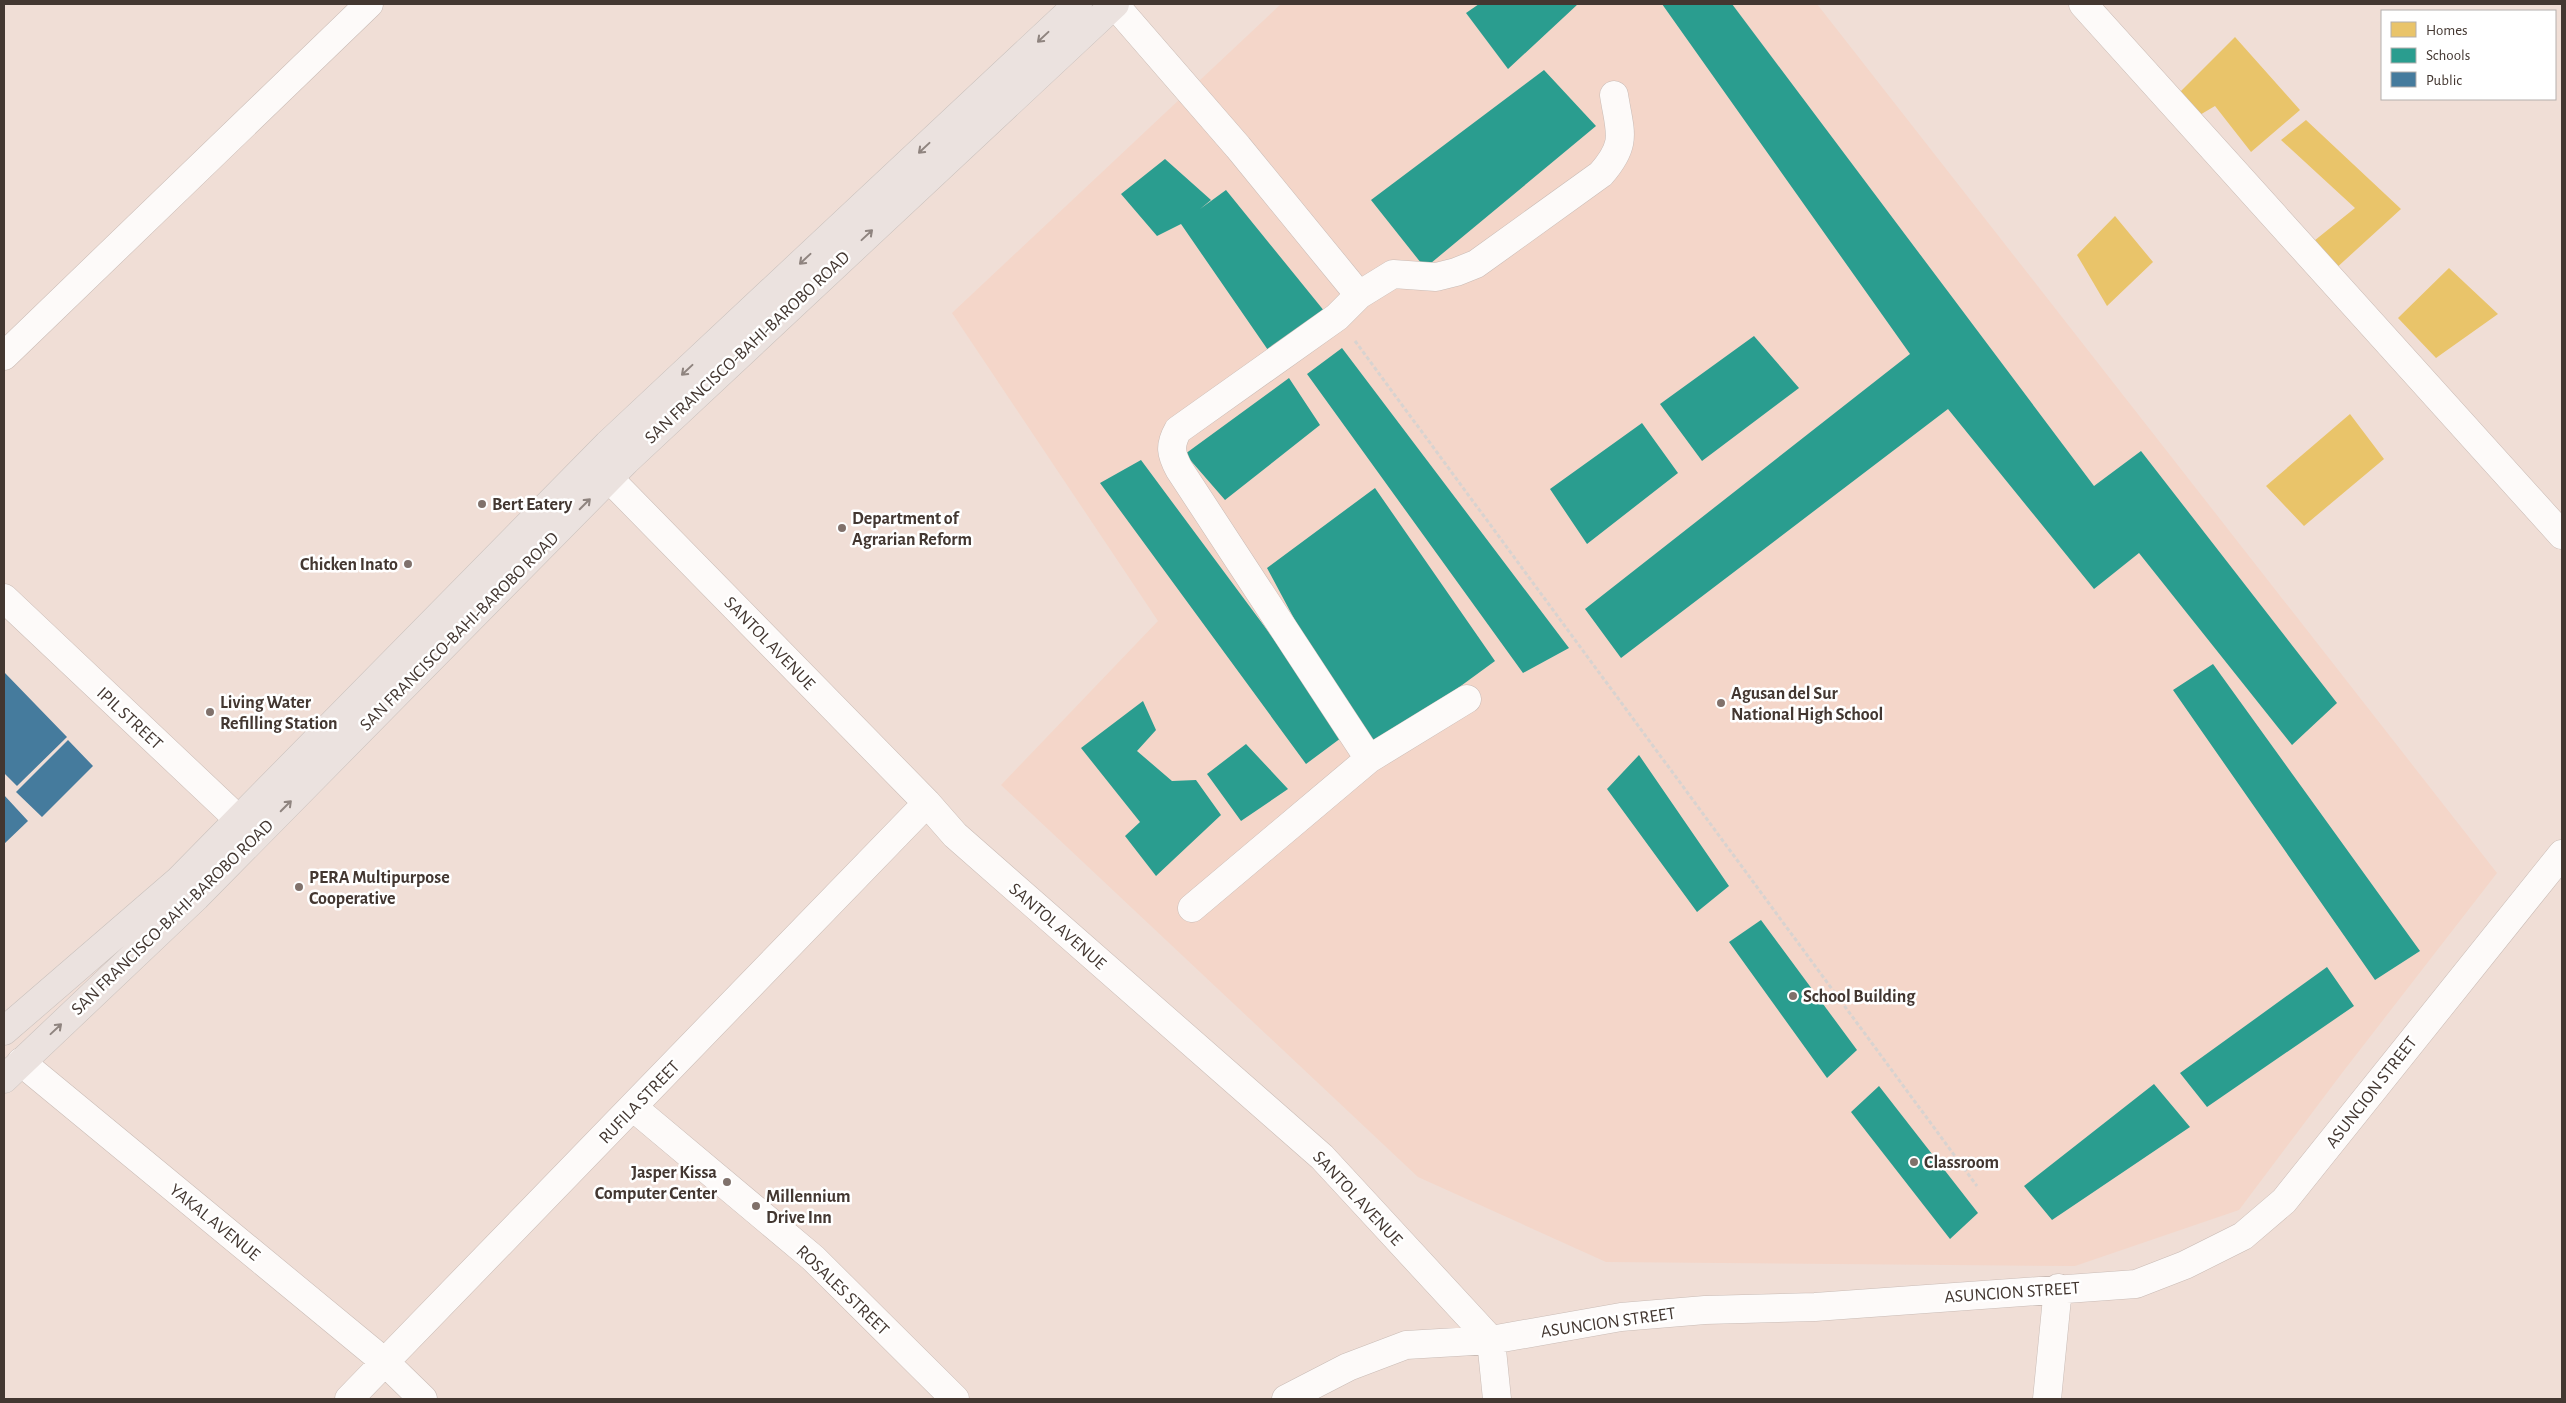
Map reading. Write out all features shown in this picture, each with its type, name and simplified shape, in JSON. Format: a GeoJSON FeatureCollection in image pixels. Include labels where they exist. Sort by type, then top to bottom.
{"type":"FeatureCollection","features":[{"type":"Feature","properties":{"kind":"main road","name":"SAN FRANCISCO-BAHI-BAROBO ROAD"},"geometry":{"type":"LineString","coordinates":[[9,1063],[196,898],[248,828],[600,470],[1078,4]]}},
{"type":"Feature","properties":{"kind":"main road","name":"SAN FRANCISCO-BAHI-BAROBO ROAD"},"geometry":{"type":"LineString","coordinates":[[600,470],[1114,4]]}},
{"type":"Feature","properties":{"kind":"main road","name":"SAN FRANCISCO-BAHI-BAROBO ROAD"},"geometry":{"type":"LineString","coordinates":[[4,1031],[179,880],[248,828]]}},
{"type":"Feature","properties":{"kind":"street"},"geometry":{"type":"LineString","coordinates":[[4,356],[370,4]]}},
{"type":"Feature","properties":{"kind":"street"},"geometry":{"type":"LineString","coordinates":[[1114,4],[1238,148],[1359,295]]}},
{"type":"Feature","properties":{"kind":"street"},"geometry":{"type":"LineString","coordinates":[[2083,4],[2562,535]]}},
{"type":"Feature","properties":{"kind":"street"},"geometry":{"type":"LineString","coordinates":[[1370,759],[1172,456],[1171,442],[1178,430],[1336,316],[1359,295],[1393,274],[1436,277],[1476,264],[1601,174],[1616,156],[1621,138],[1614,95]]}},
{"type":"Feature","properties":{"kind":"street","name":"SANTOL AVENUE"},"geometry":{"type":"LineString","coordinates":[[600,470],[927,804],[955,835],[1322,1157],[1491,1340]]}},
{"type":"Feature","properties":{"kind":"street","name":"IPIL STREET"},"geometry":{"type":"LineString","coordinates":[[4,598],[248,828]]}},
{"type":"Feature","properties":{"kind":"street"},"geometry":{"type":"LineString","coordinates":[[1192,908],[1370,759],[1466,699]]}},
{"type":"Feature","properties":{"kind":"street","name":"RUFILA STREET"},"geometry":{"type":"LineString","coordinates":[[349,1399],[634,1108],[927,804]]}},
{"type":"Feature","properties":{"kind":"street","name":"ASUNCION STREET"},"geometry":{"type":"LineString","coordinates":[[1286,1399],[1348,1367],[1406,1345],[1491,1340],[1622,1318],[1705,1310],[1815,1307],[2058,1288],[2136,1284],[2186,1265],[2243,1236],[2284,1201],[2562,854]]}},
{"type":"Feature","properties":{"kind":"street","name":"YAKAL AVENUE"},"geometry":{"type":"LineString","coordinates":[[9,1063],[386,1363],[424,1399]]}},
{"type":"Feature","properties":{"kind":"street","name":"ROSALES STREET"},"geometry":{"type":"LineString","coordinates":[[634,1108],[813,1258],[875,1322],[955,1399]]}},
{"type":"Feature","properties":{"kind":"street"},"geometry":{"type":"LineString","coordinates":[[2047,1399],[2058,1288]]}},
{"type":"Feature","properties":{"kind":"street"},"geometry":{"type":"LineString","coordinates":[[1491,1340],[1497,1399]]}},
{"type":"Feature","properties":{"kind":"path"},"geometry":{"type":"LineString","coordinates":[[1336,316],[1977,1186]]}},
{"type":"Feature","properties":{"kind":"shaded area","name":"Agusan del Sur National High School"},"geometry":{"type":"Polygon","coordinates":[[[1281,4],[1817,4],[2497,873],[2239,1210],[2075,1266],[1606,1262],[1418,1177],[1001,785],[1158,621],[952,313],[1281,4]]]}},
{"type":"Feature","properties":{"kind":"building: Homes"},"geometry":{"type":"Polygon","coordinates":[[[2235,37],[2300,110],[2251,152],[2215,106],[2198,116],[2178,94],[2235,37]]]}},
{"type":"Feature","properties":{"kind":"building: Homes"},"geometry":{"type":"Polygon","coordinates":[[[2306,120],[2401,209],[2333,271],[2309,245],[2355,208],[2281,140],[2306,120]]]}},
{"type":"Feature","properties":{"kind":"building: Homes"},"geometry":{"type":"Polygon","coordinates":[[[2115,216],[2153,262],[2107,306],[2077,255],[2115,216]]]}},
{"type":"Feature","properties":{"kind":"building: Homes"},"geometry":{"type":"Polygon","coordinates":[[[2449,268],[2498,314],[2436,358],[2398,318],[2449,268]]]}},
{"type":"Feature","properties":{"kind":"building: Homes"},"geometry":{"type":"Polygon","coordinates":[[[2350,414],[2384,459],[2304,526],[2266,486],[2350,414]]]}},
{"type":"Feature","properties":{"kind":"building: Schools"},"geometry":{"type":"Polygon","coordinates":[[[1479,4],[1578,4],[1508,69],[1466,13],[1479,4]]]}},
{"type":"Feature","properties":{"kind":"building: Schools"},"geometry":{"type":"Polygon","coordinates":[[[1662,4],[1732,4],[2094,486],[2141,451],[2337,703],[2292,745],[2139,553],[2094,589],[1948,409],[1621,658],[1585,609],[1910,354],[1662,4]]]}},
{"type":"Feature","properties":{"kind":"building: Schools"},"geometry":{"type":"Polygon","coordinates":[[[1544,70],[1596,126],[1425,268],[1371,200],[1544,70]]]}},
{"type":"Feature","properties":{"kind":"building: Schools"},"geometry":{"type":"Polygon","coordinates":[[[1165,159],[1211,200],[1200,209],[1226,190],[1325,312],[1270,353],[1181,224],[1157,236],[1121,194],[1165,159]]]}},
{"type":"Feature","properties":{"kind":"building: Schools"},"geometry":{"type":"Polygon","coordinates":[[[1754,336],[1799,388],[1702,461],[1660,404],[1754,336]]]}},
{"type":"Feature","properties":{"kind":"building: Schools"},"geometry":{"type":"Polygon","coordinates":[[[1342,348],[1569,648],[1523,673],[1307,374],[1342,348]]]}},
{"type":"Feature","properties":{"kind":"building: Schools"},"geometry":{"type":"Polygon","coordinates":[[[1289,378],[1320,425],[1225,500],[1185,454],[1289,378]]]}},
{"type":"Feature","properties":{"kind":"building: Schools"},"geometry":{"type":"Polygon","coordinates":[[[1642,423],[1678,473],[1587,544],[1550,489],[1642,423]]]}},
{"type":"Feature","properties":{"kind":"building: Schools"},"geometry":{"type":"Polygon","coordinates":[[[1141,460],[1345,735],[1306,764],[1100,483],[1141,460]]]}},
{"type":"Feature","properties":{"kind":"building: Schools"},"geometry":{"type":"Polygon","coordinates":[[[1375,488],[1495,661],[1395,734],[1369,759],[1267,568],[1375,488]]]}},
{"type":"Feature","properties":{"kind":"building: Schools"},"geometry":{"type":"Polygon","coordinates":[[[2213,664],[2420,951],[2375,980],[2173,690],[2213,664]]]}},
{"type":"Feature","properties":{"kind":"building: Schools"},"geometry":{"type":"Polygon","coordinates":[[[1143,701],[1156,730],[1137,751],[1172,781],[1196,780],[1221,815],[1156,876],[1125,836],[1140,822],[1081,748],[1143,701]]]}},
{"type":"Feature","properties":{"kind":"building: Schools"},"geometry":{"type":"Polygon","coordinates":[[[1246,744],[1288,789],[1241,821],[1207,774],[1246,744]]]}},
{"type":"Feature","properties":{"kind":"building: Schools"},"geometry":{"type":"Polygon","coordinates":[[[1639,755],[1729,886],[1697,912],[1607,789],[1639,755]]]}},
{"type":"Feature","properties":{"kind":"building: Schools","name":"School Building"},"geometry":{"type":"Polygon","coordinates":[[[1761,920],[1857,1050],[1827,1078],[1729,942],[1761,920]]]}},
{"type":"Feature","properties":{"kind":"building: Schools"},"geometry":{"type":"Polygon","coordinates":[[[2327,967],[2354,1006],[2207,1107],[2180,1073],[2327,967]]]}},
{"type":"Feature","properties":{"kind":"building: Schools"},"geometry":{"type":"Polygon","coordinates":[[[2154,1084],[2190,1127],[2052,1220],[2024,1186],[2154,1084]]]}},
{"type":"Feature","properties":{"kind":"building: Schools","name":"Classroom"},"geometry":{"type":"Polygon","coordinates":[[[1879,1086],[1978,1213],[1950,1239],[1851,1112],[1879,1086]]]}},
{"type":"Feature","properties":{"kind":"building: Public"},"geometry":{"type":"Polygon","coordinates":[[[4,672],[67,737],[17,786],[4,773],[4,672]]]}},
{"type":"Feature","properties":{"kind":"building: Public"},"geometry":{"type":"Polygon","coordinates":[[[68,740],[93,766],[42,817],[16,792],[68,740]]]}},
{"type":"Feature","properties":{"kind":"building: Public"},"geometry":{"type":"Polygon","coordinates":[[[4,795],[28,821],[4,844],[4,795]]]}},
{"type":"Feature","properties":{"kind":"place","name":"Bert Eatery"},"geometry":{"type":"Point","coordinates":[482,504]}},
{"type":"Feature","properties":{"kind":"place","name":"Department of Agrarian Reform"},"geometry":{"type":"Point","coordinates":[842,528]}},
{"type":"Feature","properties":{"kind":"place","name":"Chicken Inato"},"geometry":{"type":"Point","coordinates":[408,564]}},
{"type":"Feature","properties":{"kind":"place","name":"Agusan del Sur National High School"},"geometry":{"type":"Point","coordinates":[1721,703]}},
{"type":"Feature","properties":{"kind":"place","name":"Living Water Refilling Station"},"geometry":{"type":"Point","coordinates":[210,712]}},
{"type":"Feature","properties":{"kind":"place","name":"PERA Multipurpose Cooperative"},"geometry":{"type":"Point","coordinates":[299,887]}},
{"type":"Feature","properties":{"kind":"place","name":"School Building"},"geometry":{"type":"Point","coordinates":[1793,996]}},
{"type":"Feature","properties":{"kind":"place","name":"Classroom"},"geometry":{"type":"Point","coordinates":[1914,1162]}},
{"type":"Feature","properties":{"kind":"place","name":"Jasper Kissa Computer Center"},"geometry":{"type":"Point","coordinates":[727,1182]}},
{"type":"Feature","properties":{"kind":"place","name":"Millennium Drive Inn"},"geometry":{"type":"Point","coordinates":[756,1206]}}]}
